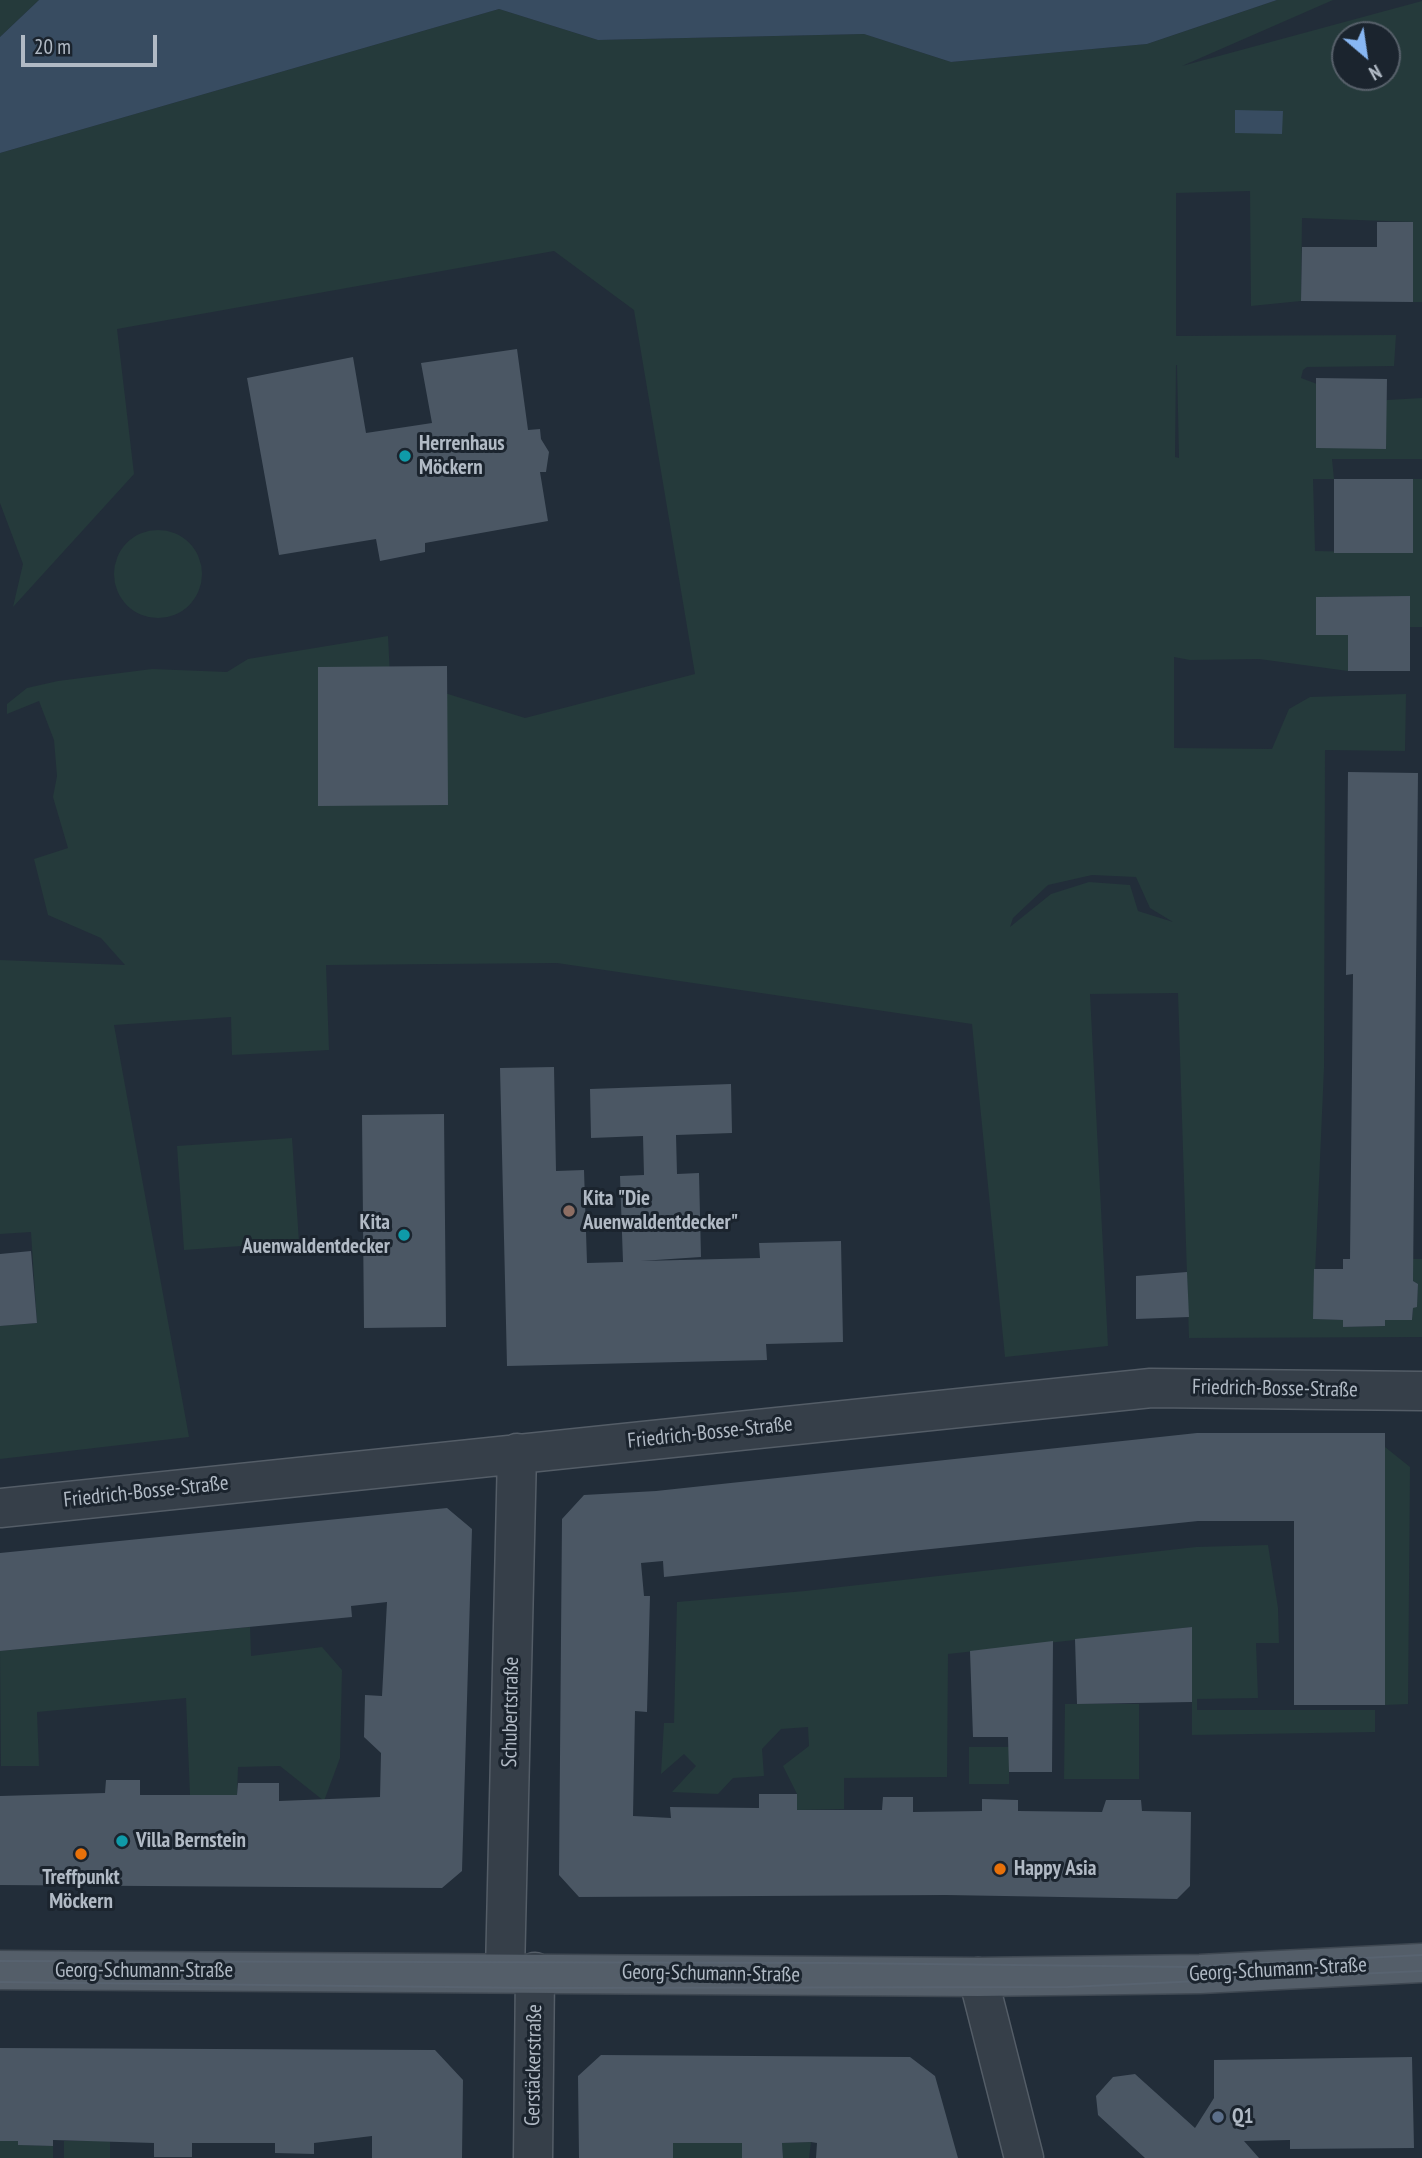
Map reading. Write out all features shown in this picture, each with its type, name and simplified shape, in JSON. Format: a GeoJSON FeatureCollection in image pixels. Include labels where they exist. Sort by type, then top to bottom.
{"type":"FeatureCollection","features":[{"type":"Feature","properties":{"kind":"main road","name":"Georg-Schumann-Straße"},"geometry":{"type":"LineString","coordinates":[[0,1970],[978,1976],[1200,1974],[1422,1963]]}},
{"type":"Feature","properties":{"kind":"street","name":"Friedrich-Bosse-Straße"},"geometry":{"type":"LineString","coordinates":[[0,1508],[1150,1388],[1422,1391]]}},
{"type":"Feature","properties":{"kind":"street","name":"Schubertstraße"},"geometry":{"type":"LineString","coordinates":[[517,1453],[520,1972]]}},
{"type":"Feature","properties":{"kind":"street","name":"Gerstäckerstraße"},"geometry":{"type":"LineString","coordinates":[[520,1972],[534,2158]]}},
{"type":"Feature","properties":{"kind":"street"},"geometry":{"type":"LineString","coordinates":[[978,1976],[1024,2158]]}},
{"type":"Feature","properties":{"kind":"green space"},"geometry":{"type":"Polygon","coordinates":[[[0,0],[39,0],[0,37],[0,0]]]}},
{"type":"Feature","properties":{"kind":"green space"},"geometry":{"type":"Polygon","coordinates":[[[1277,0],[1333,0],[1182,66],[1331,26],[1331,91],[1401,91],[1401,21],[1348,21],[1422,1],[1422,302],[1413,302],[1413,222],[1302,218],[1301,301],[1251,306],[1250,191],[1176,193],[1176,336],[1396,335],[1394,366],[1307,367],[1303,370],[1301,378],[1317,384],[1316,448],[1387,400],[1422,398],[1422,459],[1332,459],[1334,479],[1313,479],[1315,551],[1412,553],[1413,479],[1422,479],[1422,627],[1410,627],[1409,596],[1317,597],[1348,635],[1348,671],[1259,659],[1190,660],[1174,657],[1174,748],[1272,749],[1289,709],[1310,697],[1406,694],[1405,751],[1325,750],[1324,1068],[1313,1319],[1343,1320],[1343,1327],[1385,1326],[1385,1320],[1412,1320],[1413,1308],[1417,1306],[1418,1284],[1413,1281],[1413,1259],[1422,1259],[1422,1337],[1189,1338],[1178,993],[1090,994],[1108,1346],[1005,1357],[972,1024],[557,963],[326,965],[329,1050],[232,1055],[231,1017],[114,1025],[189,1437],[0,1459],[0,1326],[37,1323],[31,1232],[0,1234],[0,960],[125,965],[101,938],[48,915],[34,859],[68,848],[53,797],[57,776],[54,740],[39,701],[7,714],[7,704],[27,688],[58,681],[152,669],[227,672],[248,659],[388,636],[390,676],[525,718],[695,674],[634,310],[554,251],[117,329],[134,474],[13,607],[23,564],[0,503],[0,153],[499,9],[598,40],[864,34],[951,62],[1147,44],[1277,0]],[[1177,365],[1175,457],[1179,458],[1177,365]],[[1092,875],[1048,885],[1013,918],[1010,927],[1051,894],[1089,882],[1130,885],[1138,911],[1173,922],[1150,908],[1136,877],[1092,875]]]}},
{"type":"Feature","properties":{"kind":"green space"},"geometry":{"type":"Polygon","coordinates":[[[158,530],[175,533],[189,543],[199,557],[202,574],[199,591],[189,605],[175,615],[158,618],[141,615],[127,605],[117,591],[114,574],[117,557],[127,543],[141,533],[158,530]]]}},
{"type":"Feature","properties":{"kind":"green space"},"geometry":{"type":"Polygon","coordinates":[[[292,1138],[299,1242],[184,1250],[177,1146],[292,1138]]]}},
{"type":"Feature","properties":{"kind":"green space"},"geometry":{"type":"Polygon","coordinates":[[[1385,1447],[1410,1467],[1408,1704],[1385,1705],[1385,1447]]]}},
{"type":"Feature","properties":{"kind":"green space"},"geometry":{"type":"Polygon","coordinates":[[[1268,1545],[1278,1608],[1279,1643],[1256,1643],[1258,1698],[1197,1699],[1197,1710],[1375,1710],[1375,1732],[1192,1735],[1192,1627],[948,1654],[947,1777],[844,1778],[844,1809],[797,1810],[797,1794],[783,1766],[809,1746],[808,1727],[781,1729],[762,1749],[764,1776],[733,1778],[718,1794],[672,1792],[696,1766],[684,1754],[661,1774],[664,1723],[674,1723],[677,1602],[805,1591],[1196,1547],[1268,1545]]]}},
{"type":"Feature","properties":{"kind":"green space"},"geometry":{"type":"Polygon","coordinates":[[[250,1627],[251,1656],[322,1647],[342,1670],[340,1758],[324,1801],[280,1766],[238,1767],[237,1795],[190,1795],[186,1698],[37,1712],[39,1766],[1,1766],[0,1651],[250,1627]]]}},
{"type":"Feature","properties":{"kind":"green space"},"geometry":{"type":"Polygon","coordinates":[[[1065,1704],[1139,1704],[1139,1779],[1064,1779],[1065,1704]]]}},
{"type":"Feature","properties":{"kind":"green space"},"geometry":{"type":"Polygon","coordinates":[[[969,1747],[1009,1747],[1009,1784],[969,1784],[969,1747]]]}},
{"type":"Feature","properties":{"kind":"green space"},"geometry":{"type":"Polygon","coordinates":[[[0,2141],[18,2141],[19,2145],[53,2146],[53,2158],[0,2158],[0,2141]]]}},
{"type":"Feature","properties":{"kind":"green space"},"geometry":{"type":"Polygon","coordinates":[[[64,2141],[110,2141],[110,2158],[64,2158],[64,2141]]]}},
{"type":"Feature","properties":{"kind":"green space"},"geometry":{"type":"Polygon","coordinates":[[[811,2142],[809,2158],[783,2158],[782,2143],[811,2142]]]}},
{"type":"Feature","properties":{"kind":"green space"},"geometry":{"type":"Polygon","coordinates":[[[671,2143],[742,2143],[742,2158],[672,2158],[671,2143]]]}},
{"type":"Feature","properties":{"kind":"water"},"geometry":{"type":"Polygon","coordinates":[[[39,0],[1277,0],[1147,44],[951,62],[864,34],[598,40],[499,9],[0,153],[0,37],[39,0]]]}},
{"type":"Feature","properties":{"kind":"water"},"geometry":{"type":"Polygon","coordinates":[[[1235,110],[1283,111],[1282,134],[1235,133],[1235,110]]]}},
{"type":"Feature","properties":{"kind":"building"},"geometry":{"type":"Polygon","coordinates":[[[1377,222],[1413,222],[1413,302],[1301,301],[1302,247],[1377,247],[1377,222]]]}},
{"type":"Feature","properties":{"kind":"building","name":"Herrenhaus Möckern"},"geometry":{"type":"Polygon","coordinates":[[[517,349],[528,430],[540,429],[541,439],[549,452],[546,472],[540,472],[548,521],[425,543],[425,552],[380,561],[376,539],[279,555],[247,378],[353,357],[366,433],[432,423],[421,363],[517,349]]]}},
{"type":"Feature","properties":{"kind":"building"},"geometry":{"type":"Polygon","coordinates":[[[1316,378],[1387,379],[1386,449],[1316,448],[1316,378]]]}},
{"type":"Feature","properties":{"kind":"building"},"geometry":{"type":"Polygon","coordinates":[[[1334,479],[1413,479],[1413,553],[1334,553],[1334,479]]]}},
{"type":"Feature","properties":{"kind":"building"},"geometry":{"type":"Polygon","coordinates":[[[1410,596],[1410,671],[1348,671],[1348,635],[1316,635],[1316,597],[1410,596]]]}},
{"type":"Feature","properties":{"kind":"building"},"geometry":{"type":"Polygon","coordinates":[[[447,666],[448,805],[318,806],[318,667],[447,666]]]}},
{"type":"Feature","properties":{"kind":"building"},"geometry":{"type":"Polygon","coordinates":[[[1348,772],[1418,773],[1413,1281],[1418,1284],[1417,1307],[1413,1308],[1412,1320],[1385,1320],[1385,1326],[1343,1327],[1343,1320],[1313,1319],[1314,1269],[1343,1269],[1343,1259],[1350,1259],[1353,974],[1346,975],[1348,772]]]}},
{"type":"Feature","properties":{"kind":"building"},"geometry":{"type":"Polygon","coordinates":[[[554,1067],[556,1171],[584,1170],[587,1263],[623,1262],[620,1176],[644,1175],[643,1136],[591,1138],[590,1089],[731,1084],[732,1133],[676,1135],[677,1174],[699,1173],[701,1257],[641,1261],[760,1258],[759,1243],[841,1241],[843,1342],[766,1344],[767,1360],[507,1366],[500,1068],[554,1067]]]}},
{"type":"Feature","properties":{"kind":"building","name":"Kita Auenwaldentdecker"},"geometry":{"type":"Polygon","coordinates":[[[444,1114],[446,1327],[364,1328],[362,1115],[444,1114]]]}},
{"type":"Feature","properties":{"kind":"building"},"geometry":{"type":"Polygon","coordinates":[[[31,1251],[37,1323],[0,1326],[0,1254],[31,1251]]]}},
{"type":"Feature","properties":{"kind":"building"},"geometry":{"type":"Polygon","coordinates":[[[1187,1272],[1189,1317],[1136,1319],[1136,1276],[1187,1272]]]}},
{"type":"Feature","properties":{"kind":"building"},"geometry":{"type":"Polygon","coordinates":[[[1197,1433],[1385,1433],[1385,1705],[1294,1705],[1294,1521],[1198,1521],[664,1577],[663,1561],[641,1563],[644,1596],[650,1596],[647,1712],[635,1711],[633,1816],[671,1818],[670,1807],[759,1808],[759,1794],[797,1794],[797,1810],[882,1810],[883,1797],[913,1797],[913,1812],[982,1811],[982,1799],[1018,1800],[1018,1811],[1102,1812],[1106,1800],[1141,1800],[1142,1811],[1191,1812],[1190,1886],[1177,1899],[946,1895],[579,1897],[559,1875],[562,1519],[584,1495],[656,1491],[1197,1433]]]}},
{"type":"Feature","properties":{"kind":"building"},"geometry":{"type":"Polygon","coordinates":[[[447,1508],[472,1529],[462,1871],[442,1888],[0,1885],[0,1796],[105,1793],[106,1780],[140,1780],[140,1795],[237,1795],[238,1783],[279,1783],[279,1801],[380,1797],[381,1753],[364,1737],[365,1695],[382,1696],[387,1602],[351,1606],[352,1617],[0,1651],[0,1553],[447,1508]]]}},
{"type":"Feature","properties":{"kind":"building"},"geometry":{"type":"Polygon","coordinates":[[[1192,1627],[1192,1702],[1077,1704],[1075,1639],[1192,1627]]]}},
{"type":"Feature","properties":{"kind":"building"},"geometry":{"type":"Polygon","coordinates":[[[1053,1641],[1052,1772],[1009,1772],[1008,1737],[973,1737],[970,1651],[1053,1641]]]}},
{"type":"Feature","properties":{"kind":"building"},"geometry":{"type":"Polygon","coordinates":[[[0,2048],[435,2050],[463,2080],[462,2158],[372,2158],[372,2136],[314,2143],[314,2154],[275,2153],[275,2143],[192,2143],[192,2157],[154,2157],[154,2143],[53,2140],[53,2146],[18,2145],[18,2141],[0,2141],[0,2048]]]}},
{"type":"Feature","properties":{"kind":"building"},"geometry":{"type":"Polygon","coordinates":[[[601,2055],[910,2057],[935,2076],[958,2158],[816,2158],[817,2143],[811,2142],[782,2143],[783,2158],[742,2158],[742,2143],[673,2143],[673,2158],[579,2158],[578,2076],[601,2055]]]}},
{"type":"Feature","properties":{"kind":"building"},"geometry":{"type":"Polygon","coordinates":[[[1412,2057],[1414,2148],[1290,2149],[1290,2140],[1244,2141],[1259,2158],[1145,2158],[1098,2115],[1096,2096],[1113,2077],[1135,2074],[1195,2128],[1214,2098],[1214,2060],[1412,2057]]]}},
{"type":"Feature","properties":{"kind":"tram line"},"geometry":{"type":"LineString","coordinates":[[0,1961],[838,1963],[1191,1967],[1422,1955]]}},
{"type":"Feature","properties":{"kind":"tram line"},"geometry":{"type":"LineString","coordinates":[[0,1982],[535,1988],[1068,1987],[1422,1971]]}},
{"type":"Feature","properties":{"kind":"place","name":"Herrenhaus Möckern"},"geometry":{"type":"Point","coordinates":[405,456]}},
{"type":"Feature","properties":{"kind":"place","name":"Kita \"Die Auenwaldentdecker\""},"geometry":{"type":"Point","coordinates":[569,1211]}},
{"type":"Feature","properties":{"kind":"place","name":"Kita Auenwaldentdecker"},"geometry":{"type":"Point","coordinates":[404,1235]}},
{"type":"Feature","properties":{"kind":"place","name":"Villa Bernstein"},"geometry":{"type":"Point","coordinates":[122,1841]}},
{"type":"Feature","properties":{"kind":"place","name":"Treffpunkt Möckern"},"geometry":{"type":"Point","coordinates":[81,1854]}},
{"type":"Feature","properties":{"kind":"place","name":"Happy Asia"},"geometry":{"type":"Point","coordinates":[1000,1869]}},
{"type":"Feature","properties":{"kind":"place","name":"Q1"},"geometry":{"type":"Point","coordinates":[1218,2117]}}]}
